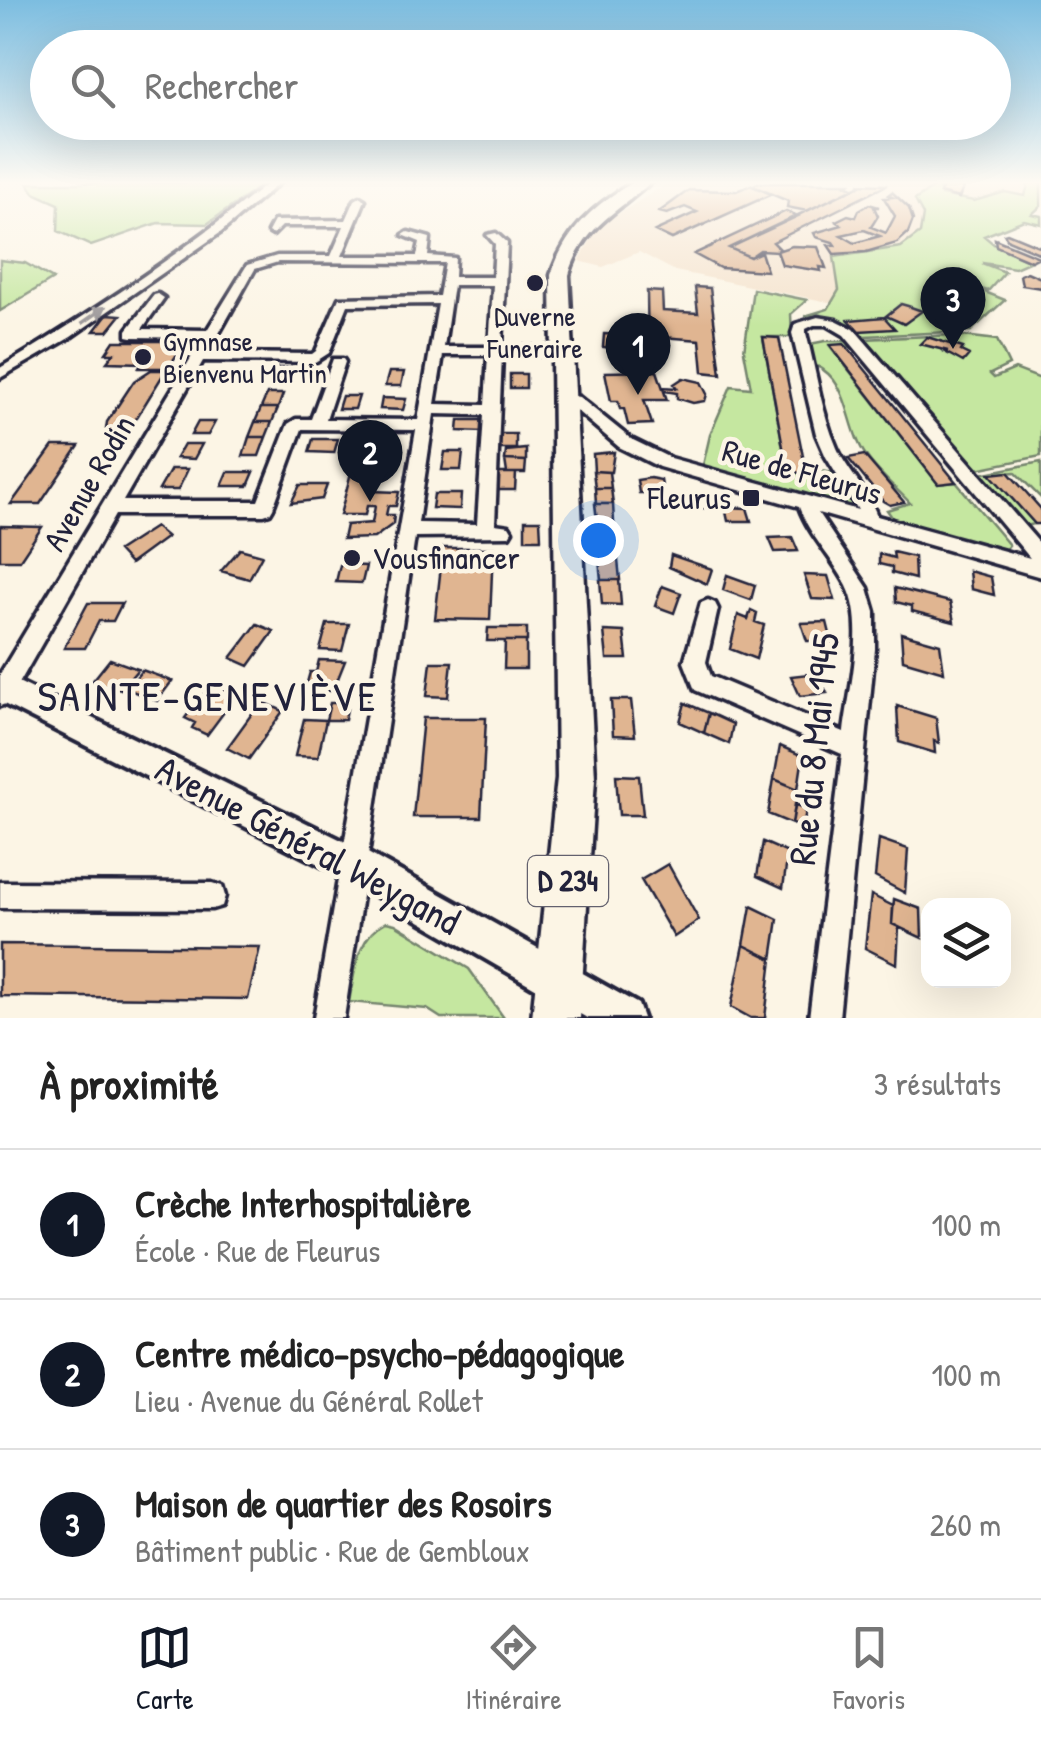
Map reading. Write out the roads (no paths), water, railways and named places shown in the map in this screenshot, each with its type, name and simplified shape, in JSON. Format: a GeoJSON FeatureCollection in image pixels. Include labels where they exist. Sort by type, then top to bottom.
{"type":"FeatureCollection","features":[{"type":"Feature","properties":{"kind":"main road","name":"D 234"},"geometry":{"type":"LineString","coordinates":[[557,1000],[576,778],[560,290],[562,267],[581,231]]}},
{"type":"Feature","properties":{"kind":"street"},"geometry":{"type":"LineString","coordinates":[[4,369],[94,315],[212,231]]}},
{"type":"Feature","properties":{"kind":"street"},"geometry":{"type":"LineString","coordinates":[[330,1018],[451,260],[335,259],[347,231]]}},
{"type":"Feature","properties":{"kind":"street"},"geometry":{"type":"LineString","coordinates":[[409,530],[495,531],[492,410],[501,243],[492,234]]}},
{"type":"Feature","properties":{"kind":"street"},"geometry":{"type":"LineString","coordinates":[[408,236],[426,240],[422,260]]}},
{"type":"Feature","properties":{"kind":"street","name":"Avenue Rodin"},"geometry":{"type":"LineString","coordinates":[[2,689],[248,271],[260,262],[335,259]]}},
{"type":"Feature","properties":{"kind":"street"},"geometry":{"type":"LineString","coordinates":[[197,357],[316,358],[342,301],[446,291],[498,281]]}},
{"type":"Feature","properties":{"kind":"street"},"geometry":{"type":"LineString","coordinates":[[158,298],[132,333],[211,334]]}},
{"type":"Feature","properties":{"kind":"street"},"geometry":{"type":"LineString","coordinates":[[870,522],[867,506],[823,434],[799,332],[803,323],[817,320],[837,324],[849,332],[1041,558]]}},
{"type":"Feature","properties":{"kind":"street"},"geometry":{"type":"LineString","coordinates":[[438,351],[561,351]]}},
{"type":"Feature","properties":{"kind":"street"},"geometry":{"type":"LineString","coordinates":[[318,424],[338,362]]}},
{"type":"Feature","properties":{"kind":"street","name":"Rue de Fleurus"},"geometry":{"type":"LineString","coordinates":[[564,399],[574,400],[625,443],[665,463],[1041,569]]}},
{"type":"Feature","properties":{"kind":"street"},"geometry":{"type":"LineString","coordinates":[[109,508],[264,508],[296,424],[492,410]]}},
{"type":"Feature","properties":{"kind":"street","name":"Rue du 8 Mai 1945"},"geometry":{"type":"LineString","coordinates":[[806,504],[814,530],[854,580],[865,605],[865,650],[824,1018]]}},
{"type":"Feature","properties":{"kind":"street"},"geometry":{"type":"LineString","coordinates":[[708,609],[695,662],[704,683],[854,748]]}},
{"type":"Feature","properties":{"kind":"street","name":"Avenue Général Weygand"},"geometry":{"type":"LineString","coordinates":[[2,689],[354,864],[557,1000],[624,1018]]}},
{"type":"Feature","properties":{"kind":"street"},"geometry":{"type":"LineString","coordinates":[[0,895],[212,896]]}},
{"type":"Feature","properties":{"kind":"place","name":"Duverne Funeraire"},"geometry":{"type":"Point","coordinates":[535,283]}},
{"type":"Feature","properties":{"kind":"place","name":"Maison de quartier des Rosoirs"},"geometry":{"type":"Point","coordinates":[953,349]}},
{"type":"Feature","properties":{"kind":"place","name":"Gymnase Bienvenu Martin"},"geometry":{"type":"Point","coordinates":[143,357]}},
{"type":"Feature","properties":{"kind":"place","name":"Crèche Interhospitalière"},"geometry":{"type":"Point","coordinates":[638,395]}},
{"type":"Feature","properties":{"kind":"place","name":"Fleurus"},"geometry":{"type":"Point","coordinates":[751,498]}},
{"type":"Feature","properties":{"kind":"place","name":"Centre médico-psycho-pédagogique"},"geometry":{"type":"Point","coordinates":[370,502]}},
{"type":"Feature","properties":{"kind":"place","name":"Vousfinancer"},"geometry":{"type":"Point","coordinates":[352,558]}},
{"type":"Feature","properties":{"kind":"district","name":"SAINTE-GENEVIÈVE"},"geometry":{"type":"Point","coordinates":[208,696]}}]}
